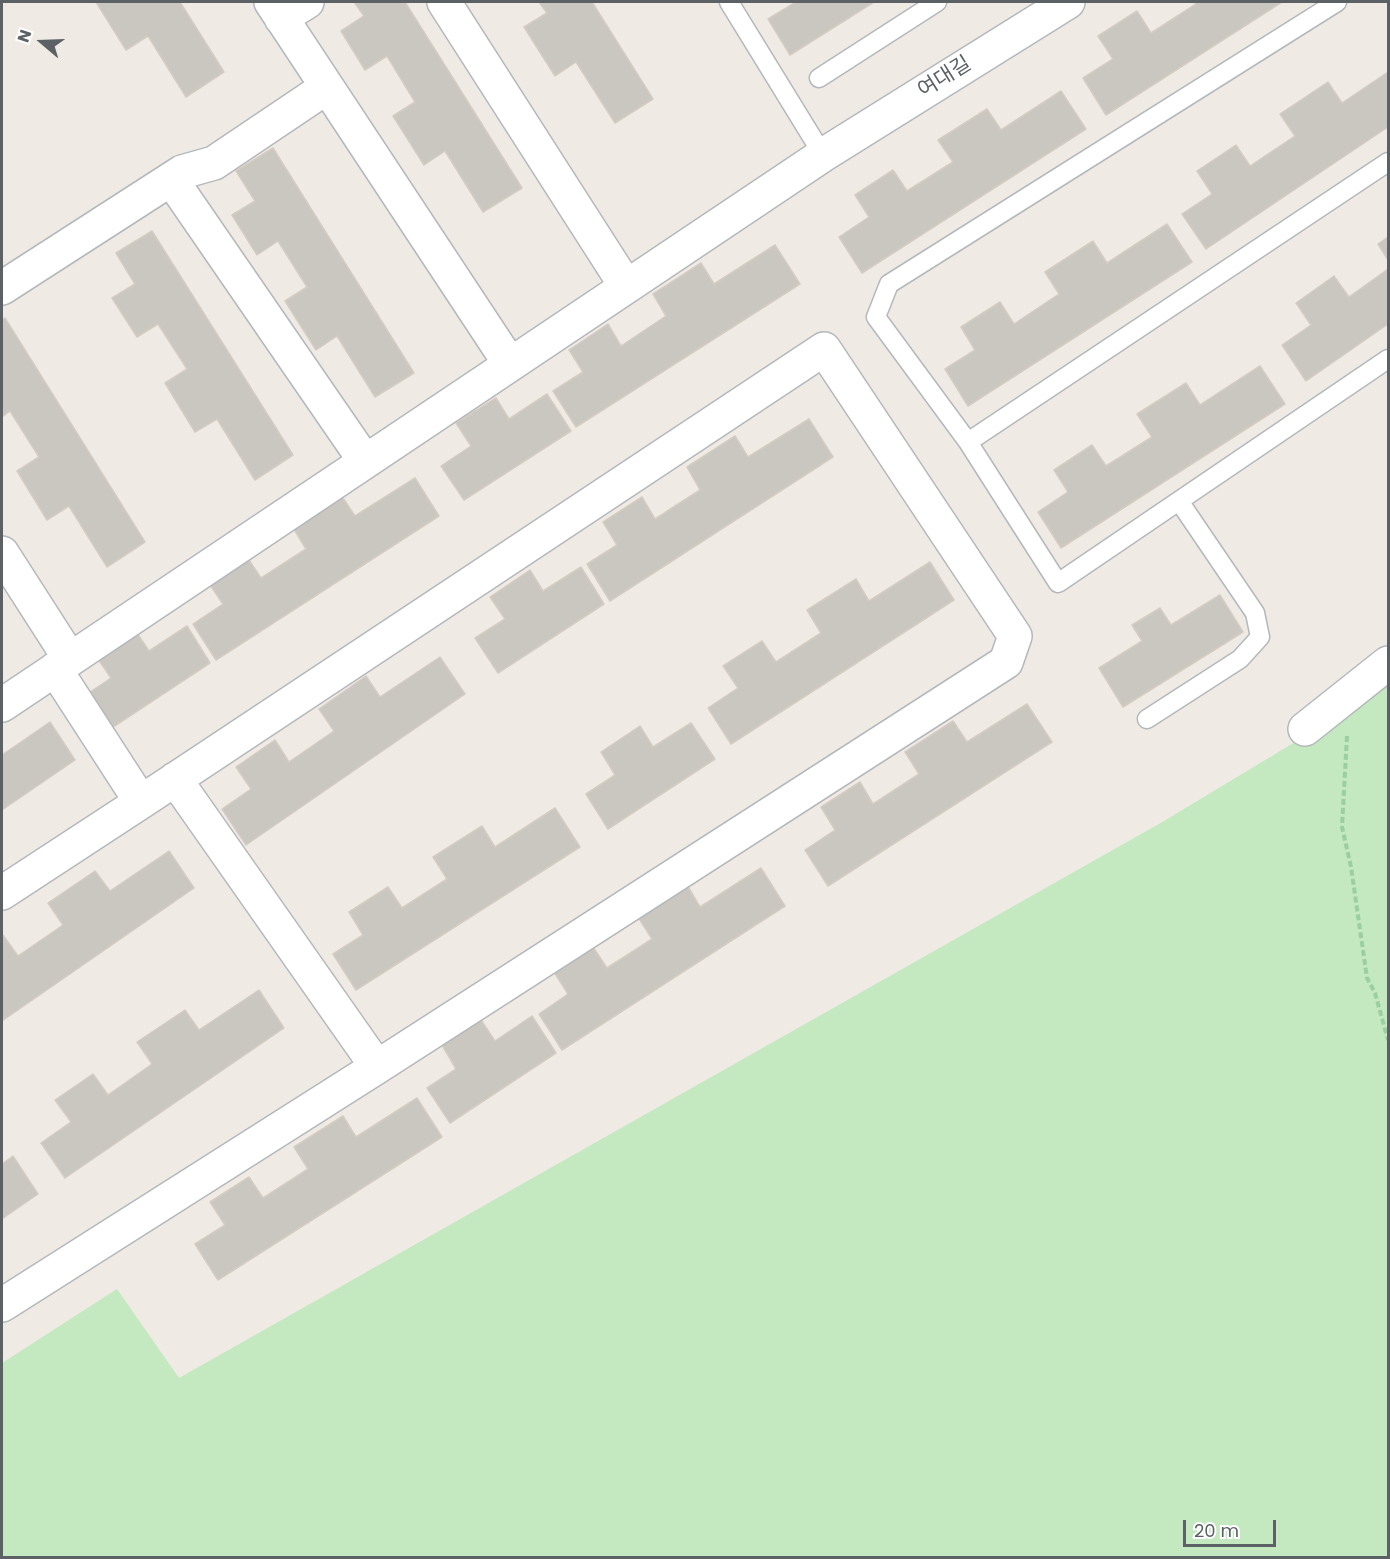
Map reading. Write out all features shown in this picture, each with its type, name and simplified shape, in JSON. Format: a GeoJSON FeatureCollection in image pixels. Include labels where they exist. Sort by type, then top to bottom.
{"type":"FeatureCollection","features":[{"type":"Feature","properties":{"kind":"street"},"geometry":{"type":"LineString","coordinates":[[444,2],[626,286]]}},
{"type":"Feature","properties":{"kind":"street","name":"여대길"},"geometry":{"type":"LineString","coordinates":[[2,705],[823,155],[1068,2]]}},
{"type":"Feature","properties":{"kind":"street"},"geometry":{"type":"LineString","coordinates":[[286,7],[327,87],[510,364]]}},
{"type":"Feature","properties":{"kind":"street"},"geometry":{"type":"LineString","coordinates":[[2,288],[182,172],[214,163],[327,87]]}},
{"type":"Feature","properties":{"kind":"street"},"geometry":{"type":"LineString","coordinates":[[171,179],[365,461]]}},
{"type":"Feature","properties":{"kind":"street"},"geometry":{"type":"LineString","coordinates":[[2,893],[824,349],[1015,636],[1006,662],[377,1067],[2,1305]]}},
{"type":"Feature","properties":{"kind":"street"},"geometry":{"type":"LineString","coordinates":[[2,553],[141,802]]}},
{"type":"Feature","properties":{"kind":"street"},"geometry":{"type":"LineString","coordinates":[[1305,729],[1389,663]]}},
{"type":"Feature","properties":{"kind":"street"},"geometry":{"type":"LineString","coordinates":[[174,779],[377,1067]]}},
{"type":"Feature","properties":{"kind":"lane"},"geometry":{"type":"LineString","coordinates":[[729,2],[823,155]]}},
{"type":"Feature","properties":{"kind":"lane"},"geometry":{"type":"LineString","coordinates":[[819,78],[937,2]]}},
{"type":"Feature","properties":{"kind":"lane"},"geometry":{"type":"LineString","coordinates":[[1337,2],[889,284],[876,317],[968,442],[1058,583],[1389,359]]}},
{"type":"Feature","properties":{"kind":"lane"},"geometry":{"type":"LineString","coordinates":[[968,442],[1389,162]]}},
{"type":"Feature","properties":{"kind":"lane"},"geometry":{"type":"LineString","coordinates":[[1148,719],[1240,659],[1260,637],[1256,613],[1179,501]]}},
{"type":"Feature","properties":{"kind":"path"},"geometry":{"type":"LineString","coordinates":[[1350,693],[1342,827],[1351,867],[1367,978],[1375,993],[1389,1040]]}},
{"type":"Feature","properties":{"kind":"green space"},"geometry":{"type":"Polygon","coordinates":[[[1388,686],[1388,1557],[2,1558],[2,1363],[117,1289],[179,1378],[1164,821],[1388,686]]]}},
{"type":"Feature","properties":{"kind":"building"},"geometry":{"type":"Polygon","coordinates":[[[96,2],[180,2],[224,72],[186,97],[148,36],[126,50],[96,2]]]}},
{"type":"Feature","properties":{"kind":"building"},"geometry":{"type":"Polygon","coordinates":[[[354,2],[405,2],[522,188],[483,212],[445,151],[424,165],[393,116],[415,102],[387,56],[365,70],[341,31],[364,16],[354,2]]]}},
{"type":"Feature","properties":{"kind":"building"},"geometry":{"type":"Polygon","coordinates":[[[539,2],[592,2],[653,99],[615,123],[576,62],[555,76],[524,27],[547,13],[539,2]]]}},
{"type":"Feature","properties":{"kind":"building"},"geometry":{"type":"Polygon","coordinates":[[[796,2],[874,2],[790,55],[768,19],[796,2]]]}},
{"type":"Feature","properties":{"kind":"building"},"geometry":{"type":"Polygon","coordinates":[[[1195,2],[1282,2],[1106,115],[1083,78],[1113,59],[1098,36],[1137,11],[1151,33],[1196,4],[1195,2]]]}},
{"type":"Feature","properties":{"kind":"building"},"geometry":{"type":"Polygon","coordinates":[[[1388,72],[1388,127],[1206,249],[1182,214],[1212,194],[1197,171],[1236,145],[1250,166],[1295,136],[1280,114],[1328,82],[1342,103],[1388,72]]]}},
{"type":"Feature","properties":{"kind":"building"},"geometry":{"type":"Polygon","coordinates":[[[1061,91],[1086,129],[862,273],[839,237],[869,217],[855,195],[893,170],[907,191],[953,162],[938,140],[987,109],[1001,130],[1061,91]]]}},
{"type":"Feature","properties":{"kind":"building"},"geometry":{"type":"Polygon","coordinates":[[[273,148],[414,373],[375,397],[337,336],[316,350],[285,301],[307,287],[278,241],[257,255],[232,215],[255,201],[236,171],[273,148]]]}},
{"type":"Feature","properties":{"kind":"building"},"geometry":{"type":"Polygon","coordinates":[[[1167,224],[1192,262],[968,406],[945,369],[975,350],[961,327],[1000,302],[1014,324],[1059,294],[1045,272],[1093,241],[1107,263],[1167,224]]]}},
{"type":"Feature","properties":{"kind":"building"},"geometry":{"type":"Polygon","coordinates":[[[152,231],[293,455],[255,480],[217,419],[195,432],[165,383],[187,369],[158,324],[137,337],[112,298],[135,284],[116,253],[152,231]]]}},
{"type":"Feature","properties":{"kind":"building"},"geometry":{"type":"Polygon","coordinates":[[[1388,237],[1388,260],[1378,244],[1388,237]]]}},
{"type":"Feature","properties":{"kind":"building"},"geometry":{"type":"Polygon","coordinates":[[[775,245],[800,284],[576,427],[553,391],[583,372],[569,350],[608,324],[621,346],[666,316],[653,294],[701,263],[714,284],[775,245]]]}},
{"type":"Feature","properties":{"kind":"building"},"geometry":{"type":"Polygon","coordinates":[[[1388,269],[1388,324],[1306,381],[1282,345],[1311,325],[1296,303],[1334,276],[1349,297],[1388,269]]]}},
{"type":"Feature","properties":{"kind":"building"},"geometry":{"type":"Polygon","coordinates":[[[5,318],[145,542],[107,567],[69,506],[47,520],[17,471],[39,457],[10,411],[2,417],[2,320],[5,318]]]}},
{"type":"Feature","properties":{"kind":"building"},"geometry":{"type":"Polygon","coordinates":[[[1260,366],[1285,404],[1061,548],[1038,512],[1068,492],[1054,470],[1092,445],[1106,466],[1152,437],[1137,414],[1186,383],[1200,405],[1260,366]]]}},
{"type":"Feature","properties":{"kind":"building"},"geometry":{"type":"Polygon","coordinates":[[[547,394],[571,431],[464,500],[441,466],[471,446],[456,423],[496,398],[509,419],[547,394]]]}},
{"type":"Feature","properties":{"kind":"building"},"geometry":{"type":"Polygon","coordinates":[[[809,419],[833,457],[610,601],[587,564],[617,545],[603,522],[642,497],[655,519],[700,490],[687,467],[735,436],[748,457],[809,419]]]}},
{"type":"Feature","properties":{"kind":"building"},"geometry":{"type":"Polygon","coordinates":[[[415,478],[439,516],[216,660],[193,624],[223,604],[208,582],[247,557],[261,578],[306,549],[292,526],[341,495],[355,516],[415,478]]]}},
{"type":"Feature","properties":{"kind":"building"},"geometry":{"type":"Polygon","coordinates":[[[930,562],[954,600],[731,744],[708,708],[738,688],[723,666],[762,641],[776,662],[821,633],[807,610],[856,579],[869,601],[930,562]]]}},
{"type":"Feature","properties":{"kind":"building"},"geometry":{"type":"Polygon","coordinates":[[[581,567],[604,604],[498,673],[475,638],[505,619],[490,597],[530,570],[543,591],[581,567]]]}},
{"type":"Feature","properties":{"kind":"building"},"geometry":{"type":"Polygon","coordinates":[[[1220,595],[1243,632],[1123,707],[1099,668],[1142,641],[1132,625],[1160,608],[1171,625],[1220,595]]]}},
{"type":"Feature","properties":{"kind":"building"},"geometry":{"type":"Polygon","coordinates":[[[187,626],[210,663],[104,733],[81,698],[111,678],[96,656],[135,630],[149,651],[187,626]]]}},
{"type":"Feature","properties":{"kind":"building"},"geometry":{"type":"Polygon","coordinates":[[[440,657],[465,694],[246,845],[222,809],[251,789],[236,767],[275,740],[289,762],[334,731],[319,709],[366,676],[380,697],[440,657]]]}},
{"type":"Feature","properties":{"kind":"building"},"geometry":{"type":"Polygon","coordinates":[[[1027,704],[1052,742],[828,886],[805,850],[835,830],[821,807],[860,782],[873,804],[919,774],[905,752],[953,721],[967,742],[1027,704]]]}},
{"type":"Feature","properties":{"kind":"building"},"geometry":{"type":"Polygon","coordinates":[[[50,722],[75,760],[2,810],[2,755],[50,722]]]}},
{"type":"Feature","properties":{"kind":"building"},"geometry":{"type":"Polygon","coordinates":[[[691,723],[715,759],[608,829],[586,794],[615,775],[601,752],[640,726],[653,747],[691,723]]]}},
{"type":"Feature","properties":{"kind":"building"},"geometry":{"type":"Polygon","coordinates":[[[555,808],[580,847],[356,990],[333,954],[363,935],[349,912],[388,887],[402,908],[447,879],[433,857],[482,826],[495,847],[555,808]]]}},
{"type":"Feature","properties":{"kind":"building"},"geometry":{"type":"Polygon","coordinates":[[[169,851],[194,888],[2,1021],[2,936],[18,956],[63,925],[48,903],[95,871],[110,891],[169,851]]]}},
{"type":"Feature","properties":{"kind":"building"},"geometry":{"type":"Polygon","coordinates":[[[761,868],[785,906],[562,1050],[539,1014],[568,994],[554,972],[593,947],[607,968],[652,939],[638,917],[687,885],[700,907],[761,868]]]}},
{"type":"Feature","properties":{"kind":"building"},"geometry":{"type":"Polygon","coordinates":[[[259,990],[284,1028],[65,1178],[41,1143],[71,1122],[55,1100],[93,1074],[108,1095],[152,1064],[137,1042],[185,1010],[199,1030],[259,990]]]}},
{"type":"Feature","properties":{"kind":"building"},"geometry":{"type":"Polygon","coordinates":[[[532,1016],[556,1053],[450,1123],[427,1088],[456,1069],[442,1045],[481,1020],[495,1041],[532,1016]]]}},
{"type":"Feature","properties":{"kind":"building"},"geometry":{"type":"Polygon","coordinates":[[[417,1098],[442,1137],[218,1280],[195,1244],[225,1225],[210,1202],[249,1177],[263,1198],[308,1169],[294,1147],[343,1116],[356,1137],[417,1098]]]}},
{"type":"Feature","properties":{"kind":"building"},"geometry":{"type":"Polygon","coordinates":[[[13,1156],[38,1194],[2,1219],[2,1164],[13,1156]]]}}]}
